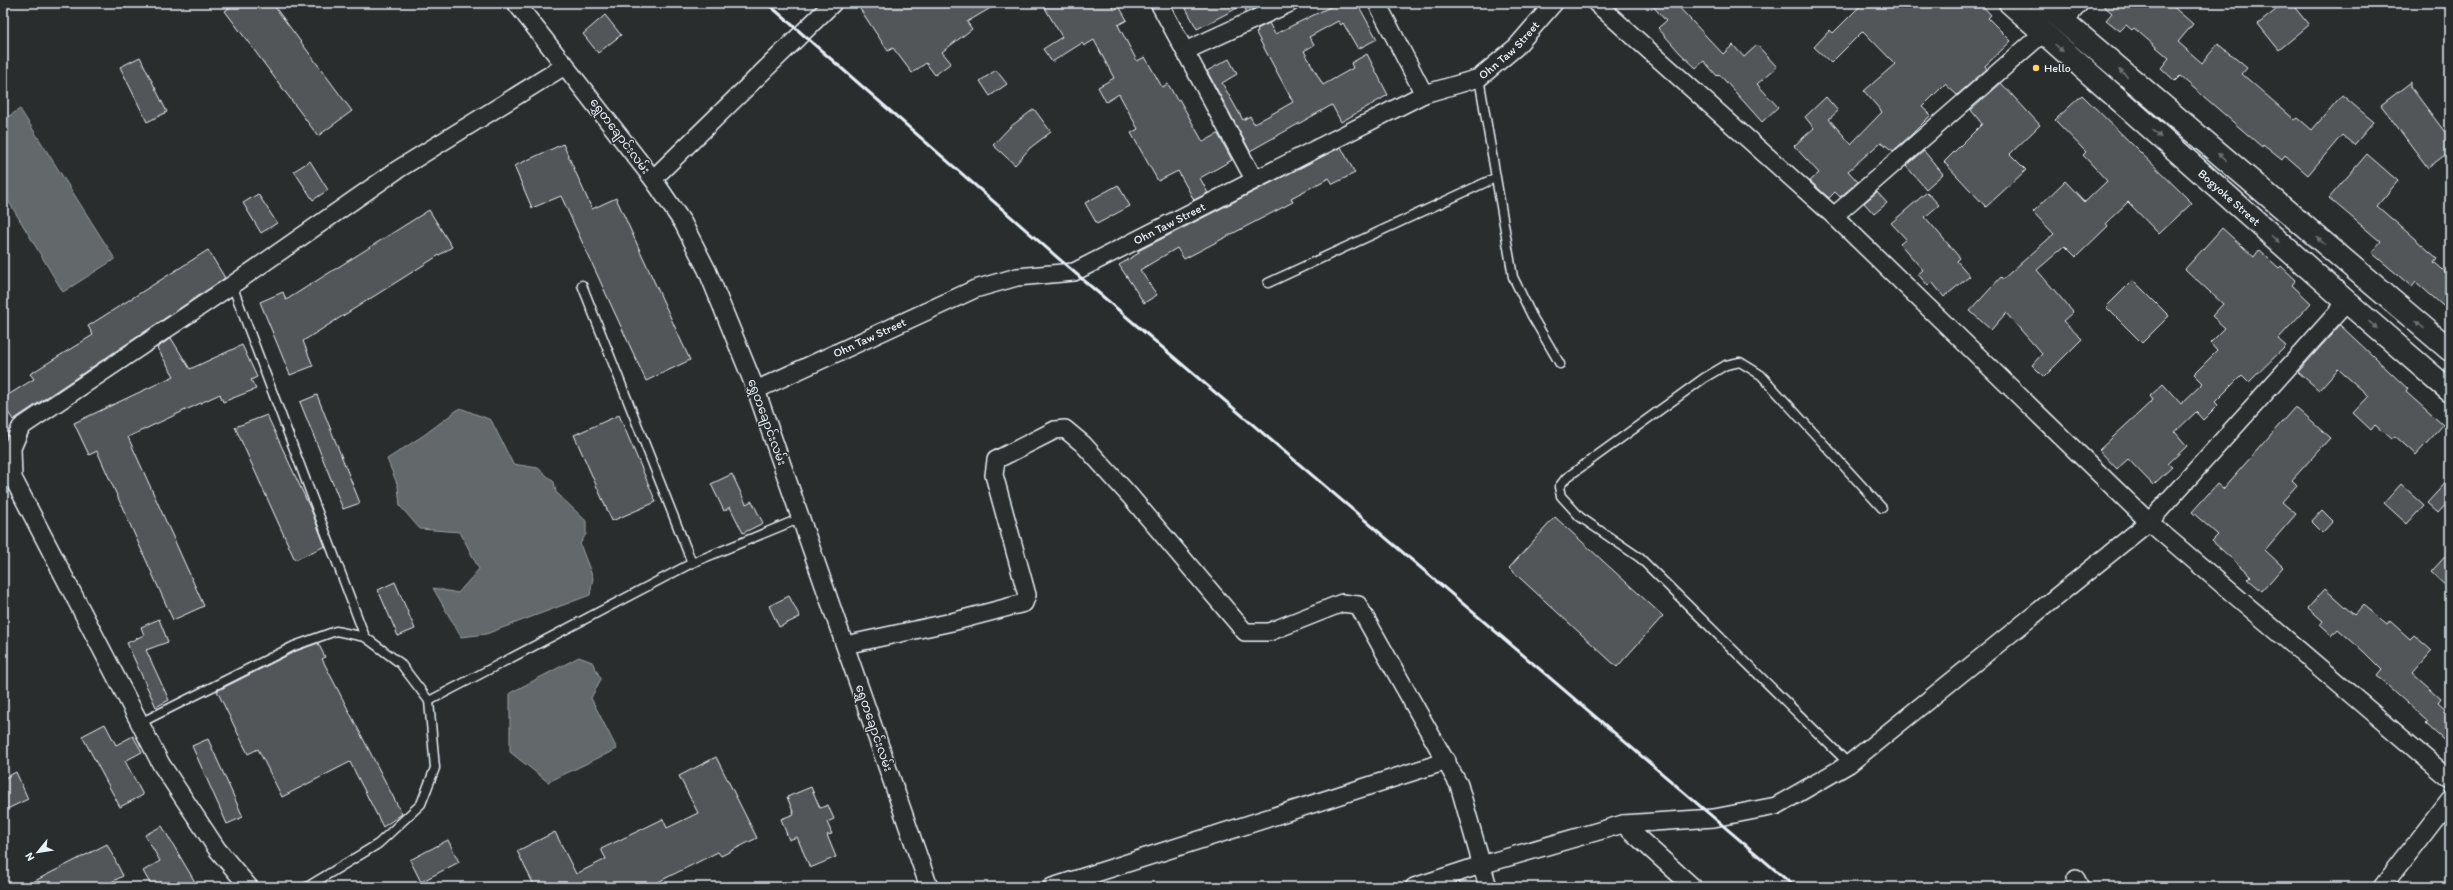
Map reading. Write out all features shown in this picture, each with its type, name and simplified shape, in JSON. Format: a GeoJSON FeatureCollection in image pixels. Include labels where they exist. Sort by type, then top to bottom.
{"type":"FeatureCollection","features":[{"type":"Feature","properties":{"kind":"main road","name":"Bogyoke Street"},"geometry":{"type":"LineString","coordinates":[[2010,3],[2347,302],[2450,391]]}},
{"type":"Feature","properties":{"kind":"main road"},"geometry":{"type":"LineString","coordinates":[[2042,3],[2450,350]]}},
{"type":"Feature","properties":{"kind":"street","name":"ရွှေတချောင်းလမ်း"},"geometry":{"type":"LineString","coordinates":[[516,3],[566,65],[653,179],[683,223],[707,270],[756,390],[929,887]]}},
{"type":"Feature","properties":{"kind":"street"},"geometry":{"type":"LineString","coordinates":[[653,179],[833,3]]}},
{"type":"Feature","properties":{"kind":"street"},"geometry":{"type":"LineString","coordinates":[[1159,3],[1254,179]]}},
{"type":"Feature","properties":{"kind":"street"},"geometry":{"type":"LineString","coordinates":[[1185,51],[1290,3]]}},
{"type":"Feature","properties":{"kind":"street"},"geometry":{"type":"LineString","coordinates":[[1377,3],[1424,94]]}},
{"type":"Feature","properties":{"kind":"street","name":"Ohn Taw Street"},"geometry":{"type":"LineString","coordinates":[[756,390],[975,288],[1017,277],[1074,272],[1254,179],[1424,94],[1478,78],[1516,47],[1554,3]]}},
{"type":"Feature","properties":{"kind":"street"},"geometry":{"type":"LineString","coordinates":[[1596,3],[1834,216],[2149,522],[2450,779]]}},
{"type":"Feature","properties":{"kind":"street"},"geometry":{"type":"LineString","coordinates":[[2063,22],[2080,3]]}},
{"type":"Feature","properties":{"kind":"street"},"geometry":{"type":"LineString","coordinates":[[1834,216],[2043,33]]}},
{"type":"Feature","properties":{"kind":"street"},"geometry":{"type":"LineString","coordinates":[[249,887],[216,849],[161,764],[13,478],[12,448],[21,426],[232,285],[397,170],[566,65]]}},
{"type":"Feature","properties":{"kind":"street"},"geometry":{"type":"LineString","coordinates":[[1414,887],[1481,865],[1623,824],[1714,818],[1776,806],[1849,764],[2149,522],[2347,302]]}},
{"type":"Feature","properties":{"kind":"street"},"geometry":{"type":"LineString","coordinates":[[845,645],[952,622],[1024,603],[1027,595],[994,475],[996,460],[1055,430],[1064,429],[1083,444],[1130,496],[1245,632],[1269,632],[1342,603],[1358,605],[1447,761],[1459,785],[1488,887]]}},
{"type":"Feature","properties":{"kind":"street"},"geometry":{"type":"LineString","coordinates":[[1052,887],[1447,761]]}},
{"type":"Feature","properties":{"kind":"street"},"geometry":{"type":"LineString","coordinates":[[2382,887],[2450,799]]}},
{"type":"Feature","properties":{"kind":"street"},"geometry":{"type":"LineString","coordinates":[[1623,824],[1693,887]]}},
{"type":"Feature","properties":{"kind":"lane"},"geometry":{"type":"LineString","coordinates":[[1478,78],[1513,277],[1532,316],[1560,364]]}},
{"type":"Feature","properties":{"kind":"lane"},"geometry":{"type":"LineString","coordinates":[[1268,283],[1495,178]]}},
{"type":"Feature","properties":{"kind":"lane"},"geometry":{"type":"LineString","coordinates":[[232,285],[365,637]]}},
{"type":"Feature","properties":{"kind":"lane"},"geometry":{"type":"LineString","coordinates":[[582,285],[692,563]]}},
{"type":"Feature","properties":{"kind":"lane"},"geometry":{"type":"LineString","coordinates":[[1849,764],[1640,558],[1580,517],[1561,496],[1559,487],[1566,478],[1704,378],[1726,365],[1740,362],[1761,374],[1882,508]]}},
{"type":"Feature","properties":{"kind":"lane"},"geometry":{"type":"LineString","coordinates":[[429,701],[692,563],[801,518]]}},
{"type":"Feature","properties":{"kind":"lane"},"geometry":{"type":"LineString","coordinates":[[140,724],[294,646],[336,631],[365,637],[400,663],[429,701],[435,768],[421,804],[378,844],[307,887]]}},
{"type":"Feature","properties":{"kind":"shaded area"},"geometry":{"type":"Polygon","coordinates":[[[20,109],[115,259],[63,292],[3,192],[3,120],[20,109]]]}},
{"type":"Feature","properties":{"kind":"shaded area"},"geometry":{"type":"Polygon","coordinates":[[[460,408],[491,420],[513,464],[538,468],[554,482],[556,492],[586,521],[586,534],[580,544],[593,578],[590,595],[486,634],[461,637],[433,588],[458,593],[479,569],[460,532],[420,529],[400,506],[398,486],[387,459],[424,435],[460,408]]]}},
{"type":"Feature","properties":{"kind":"shaded area"},"geometry":{"type":"Polygon","coordinates":[[[579,657],[592,662],[601,679],[591,698],[617,749],[548,782],[510,752],[510,693],[579,657]]]}},
{"type":"Feature","properties":{"kind":"building"},"geometry":{"type":"Polygon","coordinates":[[[236,3],[272,3],[352,111],[318,136],[225,11],[236,3]]]}},
{"type":"Feature","properties":{"kind":"building"},"geometry":{"type":"Polygon","coordinates":[[[856,3],[999,3],[967,22],[972,29],[942,52],[951,63],[935,75],[926,63],[912,73],[893,48],[888,51],[856,3]]]}},
{"type":"Feature","properties":{"kind":"building"},"geometry":{"type":"Polygon","coordinates":[[[1042,3],[1110,3],[1114,10],[1119,6],[1127,20],[1118,25],[1137,61],[1145,57],[1162,87],[1168,84],[1177,100],[1179,99],[1203,142],[1218,134],[1232,160],[1200,178],[1208,193],[1194,200],[1178,171],[1158,181],[1131,133],[1138,129],[1119,94],[1106,102],[1098,87],[1114,78],[1094,40],[1084,46],[1082,43],[1052,62],[1043,49],[1062,37],[1042,3]]]}},
{"type":"Feature","properties":{"kind":"building"},"geometry":{"type":"Polygon","coordinates":[[[1183,3],[1259,3],[1261,5],[1247,12],[1243,5],[1197,29],[1183,3]]]}},
{"type":"Feature","properties":{"kind":"building"},"geometry":{"type":"Polygon","coordinates":[[[1338,3],[1357,3],[1377,39],[1358,49],[1343,23],[1341,25],[1338,21],[1309,37],[1314,45],[1304,51],[1323,85],[1353,68],[1351,63],[1367,54],[1388,95],[1341,122],[1332,105],[1250,151],[1207,71],[1229,59],[1237,74],[1222,83],[1243,120],[1250,116],[1254,124],[1293,102],[1256,33],[1258,32],[1257,29],[1269,23],[1275,34],[1338,3]]]}},
{"type":"Feature","properties":{"kind":"building"},"geometry":{"type":"Polygon","coordinates":[[[1650,3],[1675,3],[1723,54],[1733,45],[1744,57],[1757,45],[1777,67],[1757,84],[1778,107],[1762,122],[1719,74],[1717,76],[1704,61],[1696,68],[1680,53],[1658,28],[1666,21],[1650,3]]]}},
{"type":"Feature","properties":{"kind":"building"},"geometry":{"type":"Polygon","coordinates":[[[1863,3],[1980,3],[1991,15],[1988,18],[2011,41],[1985,66],[1987,69],[1957,95],[1945,84],[1922,107],[1931,115],[1911,135],[1893,151],[1881,142],[1848,171],[1858,182],[1840,197],[1835,192],[1829,198],[1810,181],[1819,173],[1794,146],[1814,128],[1805,117],[1826,97],[1838,111],[1829,119],[1851,144],[1882,112],[1864,91],[1895,64],[1863,31],[1831,63],[1814,47],[1830,30],[1833,33],[1863,3]]]}},
{"type":"Feature","properties":{"kind":"building"},"geometry":{"type":"Polygon","coordinates":[[[2100,3],[2169,3],[2193,24],[2178,42],[2202,63],[2218,44],[2247,68],[2242,74],[2295,120],[2298,118],[2312,130],[2342,95],[2374,122],[2354,145],[2342,135],[2308,175],[2285,155],[2282,160],[2263,145],[2262,147],[2180,76],[2175,81],[2161,68],[2169,58],[2134,28],[2132,30],[2126,25],[2120,31],[2106,20],[2112,13],[2100,3]]]}},
{"type":"Feature","properties":{"kind":"building"},"geometry":{"type":"Polygon","coordinates":[[[2285,3],[2291,3],[2309,25],[2279,50],[2258,24],[2285,3]]]}},
{"type":"Feature","properties":{"kind":"building"},"geometry":{"type":"Polygon","coordinates":[[[605,15],[621,35],[598,53],[583,34],[605,15]]]}},
{"type":"Feature","properties":{"kind":"building"},"geometry":{"type":"Polygon","coordinates":[[[140,57],[167,112],[147,122],[120,67],[140,57]]]}},
{"type":"Feature","properties":{"kind":"building"},"geometry":{"type":"Polygon","coordinates":[[[996,70],[1007,84],[990,96],[980,81],[996,70]]]}},
{"type":"Feature","properties":{"kind":"building"},"geometry":{"type":"Polygon","coordinates":[[[2411,82],[2411,87],[2450,139],[2450,151],[2428,168],[2381,105],[2411,82]]]}},
{"type":"Feature","properties":{"kind":"building"},"geometry":{"type":"Polygon","coordinates":[[[2001,83],[2040,125],[2010,154],[2026,170],[1986,207],[1944,162],[1982,124],[1971,110],[2001,83]]]}},
{"type":"Feature","properties":{"kind":"building"},"geometry":{"type":"Polygon","coordinates":[[[2082,95],[2192,203],[2159,234],[2128,202],[2106,223],[2108,226],[2076,257],[2065,246],[2037,270],[2073,312],[2063,321],[2082,339],[2044,377],[2032,365],[2042,354],[2006,313],[1991,330],[1970,311],[2001,277],[2003,279],[2054,234],[2033,212],[2065,181],[2085,202],[2107,181],[2083,155],[2086,152],[2055,120],[2082,95]]]}},
{"type":"Feature","properties":{"kind":"building"},"geometry":{"type":"Polygon","coordinates":[[[1034,109],[1051,132],[1030,148],[1015,165],[993,145],[1010,127],[1034,109]]]}},
{"type":"Feature","properties":{"kind":"building"},"geometry":{"type":"Polygon","coordinates":[[[563,144],[592,209],[616,198],[690,360],[646,381],[561,196],[532,208],[514,166],[563,144]]]}},
{"type":"Feature","properties":{"kind":"building"},"geometry":{"type":"Polygon","coordinates":[[[1341,147],[1355,173],[1333,184],[1329,178],[1291,198],[1293,202],[1184,259],[1177,248],[1140,270],[1157,295],[1144,303],[1119,265],[1139,253],[1138,251],[1341,147]]]}},
{"type":"Feature","properties":{"kind":"building"},"geometry":{"type":"Polygon","coordinates":[[[1924,151],[1943,174],[1926,189],[1906,166],[1924,151]]]}},
{"type":"Feature","properties":{"kind":"building"},"geometry":{"type":"Polygon","coordinates":[[[2367,154],[2398,181],[2377,206],[2437,258],[2434,262],[2450,276],[2450,312],[2416,282],[2412,287],[2372,253],[2381,242],[2329,198],[2367,154]]]}},
{"type":"Feature","properties":{"kind":"building"},"geometry":{"type":"Polygon","coordinates":[[[310,161],[328,190],[313,200],[294,171],[310,161]]]}},
{"type":"Feature","properties":{"kind":"building"},"geometry":{"type":"Polygon","coordinates":[[[1118,185],[1130,206],[1097,224],[1085,203],[1118,185]]]}},
{"type":"Feature","properties":{"kind":"building"},"geometry":{"type":"Polygon","coordinates":[[[1877,192],[1887,203],[1874,214],[1864,203],[1877,192]]]}},
{"type":"Feature","properties":{"kind":"building"},"geometry":{"type":"Polygon","coordinates":[[[1927,192],[1939,205],[1925,217],[1960,258],[1957,261],[1970,276],[1944,297],[1932,282],[1928,286],[1918,274],[1923,270],[1900,244],[1906,239],[1891,223],[1927,192]]]}},
{"type":"Feature","properties":{"kind":"building"},"geometry":{"type":"Polygon","coordinates":[[[258,194],[277,223],[261,233],[243,203],[258,194]]]}},
{"type":"Feature","properties":{"kind":"building"},"geometry":{"type":"Polygon","coordinates":[[[429,210],[452,247],[303,341],[313,366],[290,375],[260,302],[283,292],[286,300],[429,210]]]}},
{"type":"Feature","properties":{"kind":"building"},"geometry":{"type":"Polygon","coordinates":[[[2222,228],[2254,257],[2259,250],[2279,268],[2281,266],[2296,280],[2292,285],[2311,303],[2278,339],[2286,346],[2249,382],[2242,375],[2215,402],[2218,405],[2203,420],[2196,412],[2175,432],[2187,446],[2168,464],[2172,467],[2153,485],[2128,459],[2117,469],[2099,450],[2153,400],[2150,396],[2163,384],[2181,404],[2203,383],[2194,374],[2217,351],[2210,343],[2225,328],[2212,316],[2223,304],[2185,269],[2222,228]]]}},
{"type":"Feature","properties":{"kind":"building"},"geometry":{"type":"Polygon","coordinates":[[[208,250],[225,278],[13,420],[3,404],[3,398],[34,379],[30,374],[93,335],[88,326],[208,250]]]}},
{"type":"Feature","properties":{"kind":"building"},"geometry":{"type":"Polygon","coordinates":[[[2133,280],[2169,316],[2142,343],[2106,307],[2133,280]]]}},
{"type":"Feature","properties":{"kind":"building"},"geometry":{"type":"Polygon","coordinates":[[[2340,325],[2408,389],[2406,392],[2443,425],[2416,455],[2395,436],[2391,439],[2375,425],[2371,430],[2353,413],[2369,396],[2338,369],[2319,390],[2298,372],[2340,325]]]}},
{"type":"Feature","properties":{"kind":"building"},"geometry":{"type":"Polygon","coordinates":[[[171,338],[190,369],[242,345],[257,377],[251,380],[256,389],[223,402],[220,394],[128,437],[204,606],[173,620],[97,451],[89,455],[74,423],[174,376],[157,348],[171,338]]]}},
{"type":"Feature","properties":{"kind":"building"},"geometry":{"type":"Polygon","coordinates":[[[317,395],[360,503],[343,509],[300,402],[317,395]]]}},
{"type":"Feature","properties":{"kind":"building"},"geometry":{"type":"Polygon","coordinates":[[[2295,407],[2330,438],[2292,480],[2297,485],[2282,502],[2296,514],[2265,550],[2283,567],[2262,591],[2248,579],[2251,576],[2212,541],[2218,535],[2192,512],[2217,484],[2223,489],[2295,407]]]}},
{"type":"Feature","properties":{"kind":"building"},"geometry":{"type":"Polygon","coordinates":[[[267,415],[312,512],[325,546],[295,560],[235,427],[267,415]]]}},
{"type":"Feature","properties":{"kind":"building"},"geometry":{"type":"Polygon","coordinates":[[[619,415],[656,502],[612,521],[574,435],[619,415]]]}},
{"type":"Feature","properties":{"kind":"building"},"geometry":{"type":"Polygon","coordinates":[[[732,474],[746,504],[752,501],[763,523],[743,533],[730,507],[724,511],[711,484],[732,474]]]}},
{"type":"Feature","properties":{"kind":"building"},"geometry":{"type":"Polygon","coordinates":[[[2450,478],[2450,500],[2438,513],[2427,503],[2450,478]]]}},
{"type":"Feature","properties":{"kind":"building"},"geometry":{"type":"Polygon","coordinates":[[[2401,484],[2424,505],[2407,524],[2384,503],[2401,484]]]}},
{"type":"Feature","properties":{"kind":"building"},"geometry":{"type":"Polygon","coordinates":[[[2322,510],[2333,521],[2322,533],[2311,522],[2322,510]]]}},
{"type":"Feature","properties":{"kind":"building"},"geometry":{"type":"Polygon","coordinates":[[[1555,517],[1663,616],[1617,667],[1509,568],[1555,517]]]}},
{"type":"Feature","properties":{"kind":"building"},"geometry":{"type":"Polygon","coordinates":[[[2450,551],[2450,590],[2431,572],[2450,551]]]}},
{"type":"Feature","properties":{"kind":"building"},"geometry":{"type":"Polygon","coordinates":[[[395,582],[415,629],[398,636],[378,590],[395,582]]]}},
{"type":"Feature","properties":{"kind":"building"},"geometry":{"type":"Polygon","coordinates":[[[2325,589],[2354,615],[2363,605],[2387,625],[2390,621],[2410,639],[2414,635],[2432,651],[2413,673],[2441,698],[2438,702],[2450,713],[2450,746],[2426,724],[2428,722],[2377,676],[2382,670],[2364,652],[2338,629],[2332,636],[2320,625],[2323,621],[2308,608],[2325,589]]]}},
{"type":"Feature","properties":{"kind":"building"},"geometry":{"type":"Polygon","coordinates":[[[789,596],[800,617],[779,627],[769,606],[789,596]]]}},
{"type":"Feature","properties":{"kind":"building"},"geometry":{"type":"Polygon","coordinates":[[[159,619],[168,642],[146,650],[169,700],[156,707],[127,643],[144,635],[141,627],[159,619]]]}},
{"type":"Feature","properties":{"kind":"building"},"geometry":{"type":"Polygon","coordinates":[[[318,643],[325,657],[322,659],[402,814],[383,827],[350,762],[282,797],[258,749],[248,754],[217,691],[296,651],[318,643]]]}},
{"type":"Feature","properties":{"kind":"building"},"geometry":{"type":"Polygon","coordinates":[[[105,724],[116,745],[133,736],[142,752],[125,761],[143,795],[120,807],[82,736],[105,724]]]}},
{"type":"Feature","properties":{"kind":"building"},"geometry":{"type":"Polygon","coordinates":[[[208,739],[243,817],[227,824],[192,746],[208,739]]]}},
{"type":"Feature","properties":{"kind":"building"},"geometry":{"type":"Polygon","coordinates":[[[716,757],[757,838],[721,856],[718,852],[648,887],[535,887],[517,851],[555,832],[576,874],[606,859],[601,849],[663,819],[667,828],[698,813],[679,776],[716,757]]]}},
{"type":"Feature","properties":{"kind":"building"},"geometry":{"type":"Polygon","coordinates":[[[16,772],[28,799],[3,811],[3,779],[16,772]]]}},
{"type":"Feature","properties":{"kind":"building"},"geometry":{"type":"Polygon","coordinates":[[[811,787],[820,808],[828,805],[834,819],[827,822],[832,834],[827,835],[836,857],[810,868],[797,837],[789,840],[781,819],[794,814],[787,797],[811,787]]]}},
{"type":"Feature","properties":{"kind":"building"},"geometry":{"type":"Polygon","coordinates":[[[162,826],[198,887],[152,887],[143,871],[160,861],[145,835],[162,826]]]}},
{"type":"Feature","properties":{"kind":"building"},"geometry":{"type":"Polygon","coordinates":[[[448,840],[459,862],[421,882],[410,860],[448,840]]]}},
{"type":"Feature","properties":{"kind":"building"},"geometry":{"type":"Polygon","coordinates":[[[107,844],[123,876],[102,887],[23,887],[107,844]]]}},
{"type":"Feature","properties":{"kind":"railway"},"geometry":{"type":"LineString","coordinates":[[767,3],[1074,272],[1795,887]]}},
{"type":"Feature","properties":{"kind":"place","name":"Hello"},"geometry":{"type":"Point","coordinates":[2036,68]}}]}
